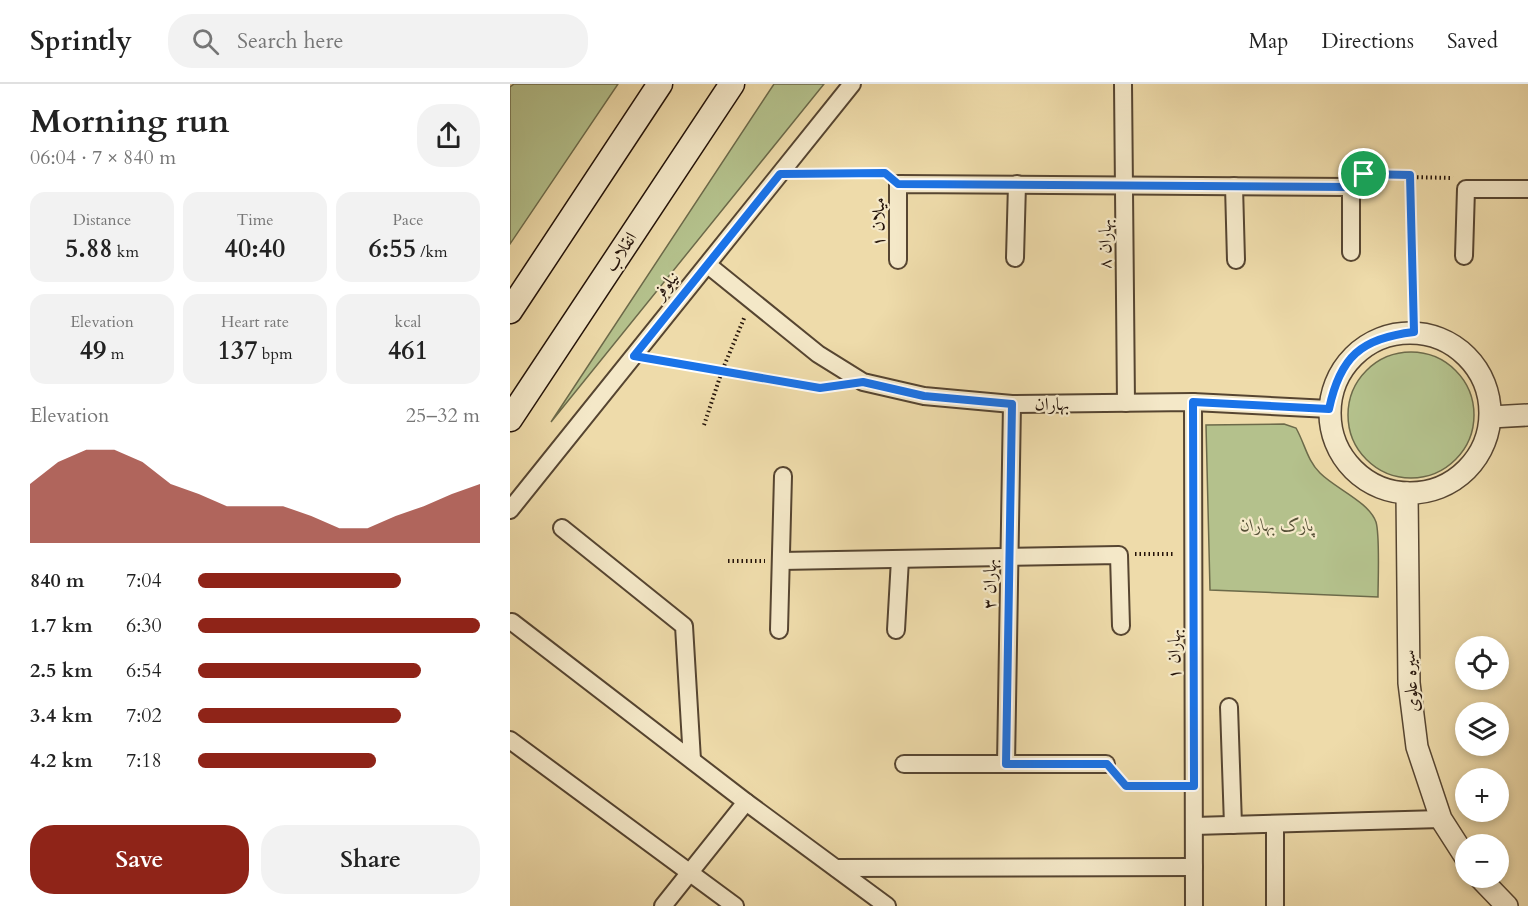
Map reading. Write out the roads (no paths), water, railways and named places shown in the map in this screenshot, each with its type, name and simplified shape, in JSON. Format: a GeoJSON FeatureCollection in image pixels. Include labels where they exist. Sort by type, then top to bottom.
{"type":"FeatureCollection","features":[{"type":"Feature","properties":{"kind":"main road"},"geometry":{"type":"LineString","coordinates":[[510,311],[660,84]]}},
{"type":"Feature","properties":{"kind":"main road","name":"انقلاب"},"geometry":{"type":"LineString","coordinates":[[510,419],[732,84]]}},
{"type":"Feature","properties":{"kind":"street","name":"نیلوفر"},"geometry":{"type":"LineString","coordinates":[[510,510],[852,84]]}},
{"type":"Feature","properties":{"kind":"street","name":"بهاران ۸"},"geometry":{"type":"LineString","coordinates":[[1124,84],[1125,403]]}},
{"type":"Feature","properties":{"kind":"street","name":"میلان ۱"},"geometry":{"type":"LineString","coordinates":[[898,260],[898,184],[1017,184]]}},
{"type":"Feature","properties":{"kind":"street"},"geometry":{"type":"LineString","coordinates":[[1014,258],[1017,184],[1351,187],[1351,252]]}},
{"type":"Feature","properties":{"kind":"street"},"geometry":{"type":"LineString","coordinates":[[1234,186],[1236,260]]}},
{"type":"Feature","properties":{"kind":"street"},"geometry":{"type":"LineString","coordinates":[[1464,256],[1466,189],[1528,189]]}},
{"type":"Feature","properties":{"kind":"street","name":"بهاران"},"geometry":{"type":"LineString","coordinates":[[708,265],[819,354],[863,382],[924,396],[1012,404],[1193,402],[1329,409]]}},
{"type":"Feature","properties":{"kind":"street"},"geometry":{"type":"LineString","coordinates":[[1414,332],[1439,337],[1461,350],[1478,368],[1488,392],[1491,417],[1486,442],[1474,464],[1455,480],[1432,491],[1407,493],[1382,488],[1360,476],[1343,457],[1332,434],[1329,409],[1335,384],[1347,362],[1366,345],[1389,335],[1414,332]]}},
{"type":"Feature","properties":{"kind":"street","name":"بهاران ۱"},"geometry":{"type":"LineString","coordinates":[[1193,402],[1194,906]]}},
{"type":"Feature","properties":{"kind":"street","name":"بهاران ۳"},"geometry":{"type":"LineString","coordinates":[[1006,764],[1012,404]]}},
{"type":"Feature","properties":{"kind":"street"},"geometry":{"type":"LineString","coordinates":[[1491,417],[1528,415]]}},
{"type":"Feature","properties":{"kind":"street"},"geometry":{"type":"LineString","coordinates":[[779,630],[783,476]]}},
{"type":"Feature","properties":{"kind":"street","name":"سیره علوی"},"geometry":{"type":"LineString","coordinates":[[1407,493],[1409,683],[1417,747],[1441,819],[1455,841]]}},
{"type":"Feature","properties":{"kind":"street"},"geometry":{"type":"LineString","coordinates":[[562,528],[684,626],[692,760]]}},
{"type":"Feature","properties":{"kind":"street"},"geometry":{"type":"LineString","coordinates":[[781,561],[1119,555],[1121,626]]}},
{"type":"Feature","properties":{"kind":"street"},"geometry":{"type":"LineString","coordinates":[[896,630],[900,559]]}},
{"type":"Feature","properties":{"kind":"street"},"geometry":{"type":"LineString","coordinates":[[512,622],[746,802],[887,906]]}},
{"type":"Feature","properties":{"kind":"street"},"geometry":{"type":"LineString","coordinates":[[1228,707],[1233,825]]}},
{"type":"Feature","properties":{"kind":"street"},"geometry":{"type":"LineString","coordinates":[[510,740],[735,906]]}},
{"type":"Feature","properties":{"kind":"street"},"geometry":{"type":"LineString","coordinates":[[904,764],[1107,764]]}},
{"type":"Feature","properties":{"kind":"street"},"geometry":{"type":"LineString","coordinates":[[663,906],[746,802]]}},
{"type":"Feature","properties":{"kind":"street"},"geometry":{"type":"LineString","coordinates":[[1194,826],[1441,819]]}},
{"type":"Feature","properties":{"kind":"street"},"geometry":{"type":"LineString","coordinates":[[1275,824],[1275,906]]}},
{"type":"Feature","properties":{"kind":"street"},"geometry":{"type":"LineString","coordinates":[[836,868],[1194,867]]}},
{"type":"Feature","properties":{"kind":"street"},"geometry":{"type":"LineString","coordinates":[[1489,888],[1503,905]]}},
{"type":"Feature","properties":{"kind":"park label","name":"پارک بهاران"},"geometry":{"type":"Point","coordinates":[1277,525]}}]}
